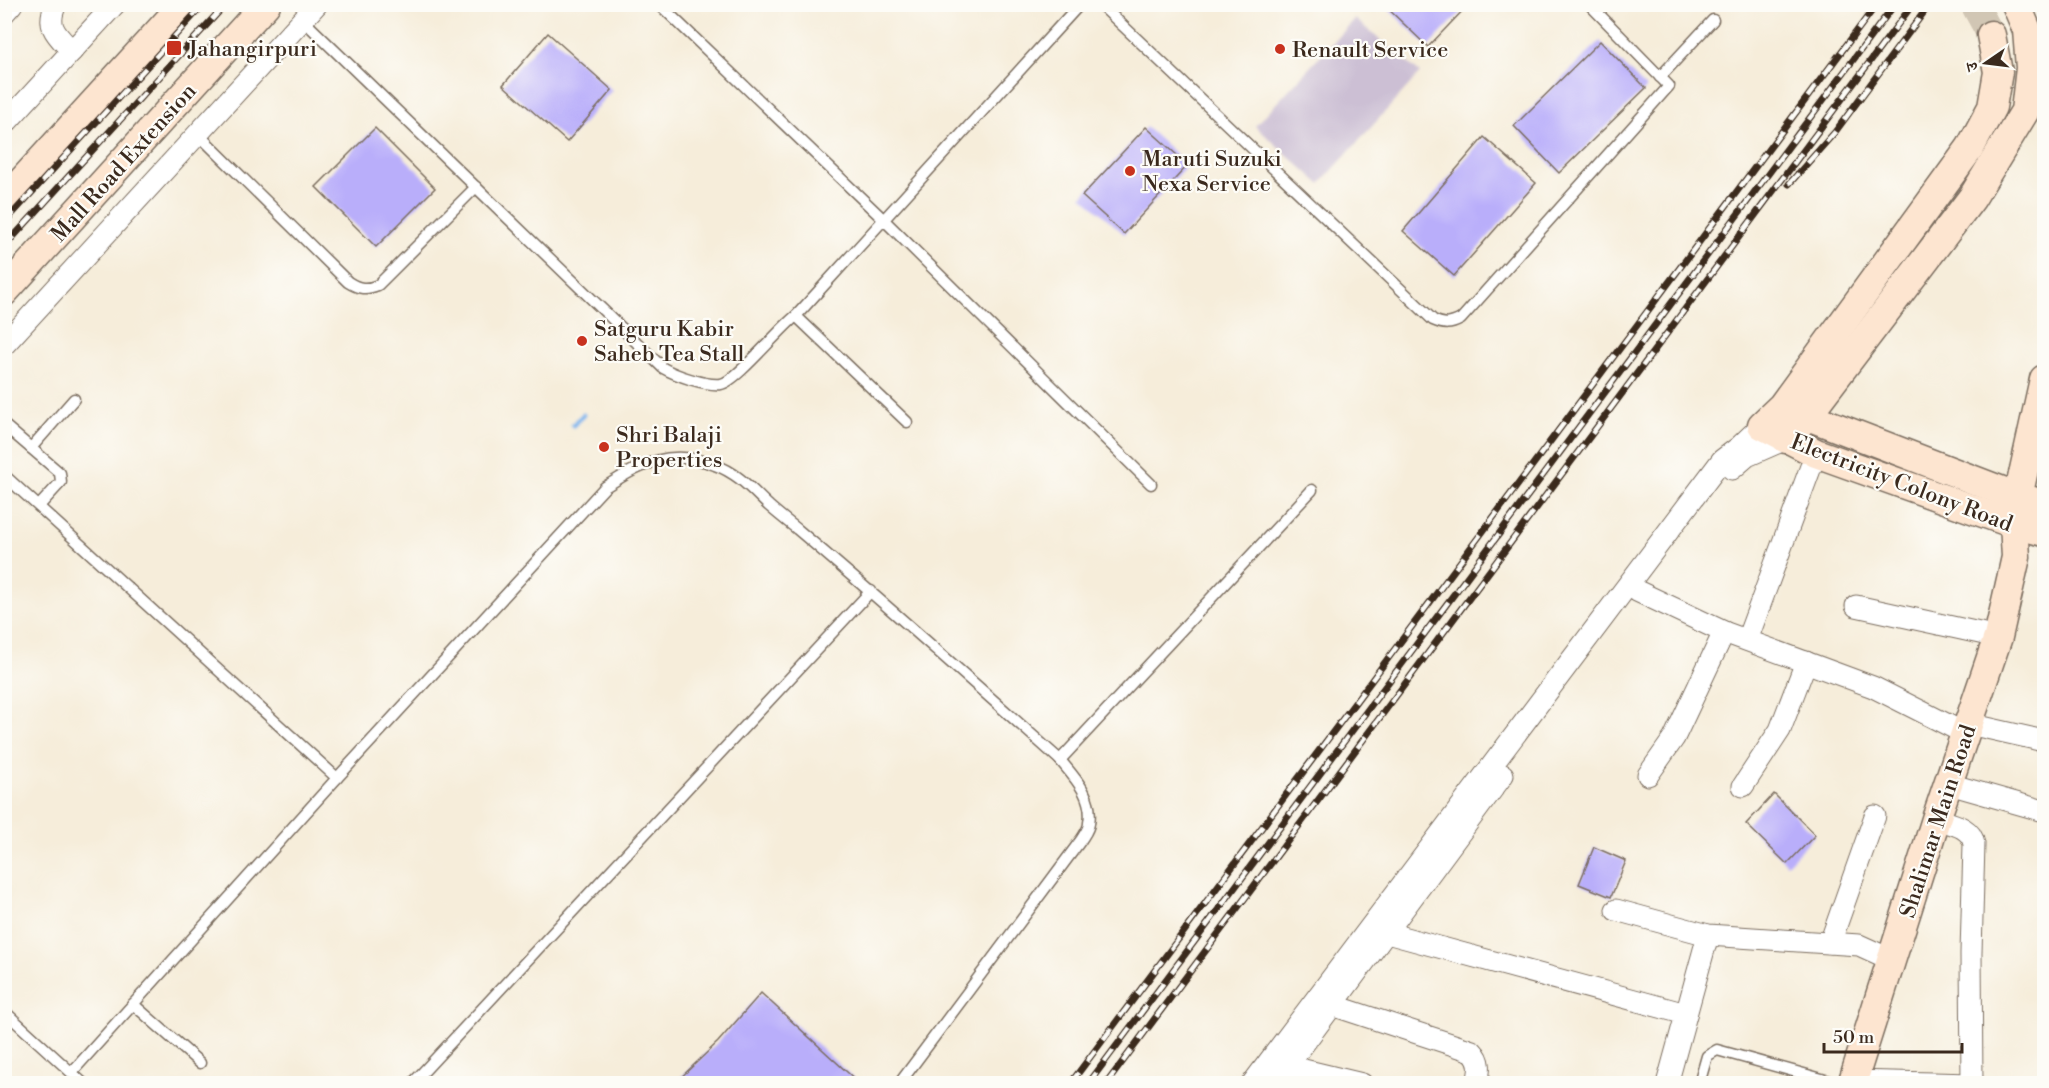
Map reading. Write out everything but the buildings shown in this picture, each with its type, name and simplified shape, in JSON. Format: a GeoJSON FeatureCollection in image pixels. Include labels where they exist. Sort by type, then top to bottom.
{"type":"FeatureCollection","features":[{"type":"Feature","properties":{"kind":"street"},"geometry":{"type":"LineString","coordinates":[[4,13],[12,4]]}},
{"type":"Feature","properties":{"kind":"street"},"geometry":{"type":"LineString","coordinates":[[56,4],[51,16],[52,26],[72,51]]}},
{"type":"Feature","properties":{"kind":"street"},"geometry":{"type":"LineString","coordinates":[[4,125],[116,4]]}},
{"type":"Feature","properties":{"kind":"street"},"geometry":{"type":"LineString","coordinates":[[4,201],[184,4]]}},
{"type":"Feature","properties":{"kind":"street","name":"Mall Road Extension"},"geometry":{"type":"LineString","coordinates":[[4,292],[266,4]]}},
{"type":"Feature","properties":{"kind":"street"},"geometry":{"type":"LineString","coordinates":[[1274,1083],[1387,933],[1637,591],[1729,472],[1784,421],[1972,198],[2025,111],[2030,68],[2027,30],[2016,4]]}},
{"type":"Feature","properties":{"kind":"street"},"geometry":{"type":"LineString","coordinates":[[4,345],[310,12]]}},
{"type":"Feature","properties":{"kind":"street"},"geometry":{"type":"LineString","coordinates":[[1252,1083],[1722,460],[1739,447],[1784,421],[1970,147],[1992,108],[1998,72],[1991,35]]}},
{"type":"Feature","properties":{"kind":"street","name":"Shalimar Main Road"},"geometry":{"type":"LineString","coordinates":[[1848,1083],[1892,960],[1936,819],[1998,637],[2016,557],[2034,516],[2044,379]]}},
{"type":"Feature","properties":{"kind":"street","name":"Electricity Colony Road"},"geometry":{"type":"LineString","coordinates":[[1784,421],[1816,453],[2034,516]]}},
{"type":"Feature","properties":{"kind":"street","name":"Electricity Colony Road"},"geometry":{"type":"LineString","coordinates":[[1784,421],[2034,516]]}},
{"type":"Feature","properties":{"kind":"street"},"geometry":{"type":"LineString","coordinates":[[1747,640],[1816,453]]}},
{"type":"Feature","properties":{"kind":"street"},"geometry":{"type":"LineString","coordinates":[[1637,591],[1724,632],[1873,687],[1967,729],[2044,741]]}},
{"type":"Feature","properties":{"kind":"street"},"geometry":{"type":"LineString","coordinates":[[1857,606],[1998,637]]}},
{"type":"Feature","properties":{"kind":"street"},"geometry":{"type":"LineString","coordinates":[[1648,775],[1674,738],[1724,632]]}},
{"type":"Feature","properties":{"kind":"street"},"geometry":{"type":"LineString","coordinates":[[1743,786],[1780,730],[1806,662]]}},
{"type":"Feature","properties":{"kind":"street"},"geometry":{"type":"LineString","coordinates":[[1949,784],[2044,811]]}},
{"type":"Feature","properties":{"kind":"street"},"geometry":{"type":"LineString","coordinates":[[1830,943],[1875,816]]}},
{"type":"Feature","properties":{"kind":"street"},"geometry":{"type":"LineString","coordinates":[[1848,1083],[1972,1083],[1971,953],[1974,844],[1973,837],[1965,829],[1936,819]]}},
{"type":"Feature","properties":{"kind":"street"},"geometry":{"type":"LineString","coordinates":[[1616,910],[1708,935],[1859,945],[1892,960]]}},
{"type":"Feature","properties":{"kind":"street"},"geometry":{"type":"LineString","coordinates":[[1387,933],[1686,1014]]}},
{"type":"Feature","properties":{"kind":"street"},"geometry":{"type":"LineString","coordinates":[[1667,1083],[1708,935]]}},
{"type":"Feature","properties":{"kind":"street"},"geometry":{"type":"LineString","coordinates":[[1332,1005],[1472,1050],[1479,1058],[1478,1083]]}},
{"type":"Feature","properties":{"kind":"street"},"geometry":{"type":"LineString","coordinates":[[1287,1066],[1362,1083]]}},
{"type":"Feature","properties":{"kind":"lane"},"geometry":{"type":"LineString","coordinates":[[659,4],[883,219],[1152,484]]}},
{"type":"Feature","properties":{"kind":"lane"},"geometry":{"type":"LineString","coordinates":[[310,12],[476,187],[642,349],[663,368],[674,374],[712,384],[721,384],[729,381],[782,326],[796,316],[1080,4]]}},
{"type":"Feature","properties":{"kind":"lane"},"geometry":{"type":"LineString","coordinates":[[1100,4],[1433,320],[1443,324],[1452,324],[1461,319],[1669,86],[1589,4]]}},
{"type":"Feature","properties":{"kind":"lane"},"geometry":{"type":"LineString","coordinates":[[1660,77],[1713,20]]}},
{"type":"Feature","properties":{"kind":"lane"},"geometry":{"type":"LineString","coordinates":[[198,134],[348,282],[358,288],[368,289],[378,285],[476,187]]}},
{"type":"Feature","properties":{"kind":"lane"},"geometry":{"type":"LineString","coordinates":[[796,316],[907,422]]}},
{"type":"Feature","properties":{"kind":"lane"},"geometry":{"type":"LineString","coordinates":[[31,448],[74,399]]}},
{"type":"Feature","properties":{"kind":"lane"},"geometry":{"type":"LineString","coordinates":[[4,425],[60,473],[62,480],[39,506]]}},
{"type":"Feature","properties":{"kind":"lane"},"geometry":{"type":"LineString","coordinates":[[72,1072],[337,778],[605,487],[643,465],[666,457],[694,459],[716,465],[744,480],[769,506],[871,591],[1060,760],[1081,785],[1088,804],[1090,824],[1081,840],[899,1083]]}},
{"type":"Feature","properties":{"kind":"lane"},"geometry":{"type":"LineString","coordinates":[[4,475],[337,778]]}},
{"type":"Feature","properties":{"kind":"lane"},"geometry":{"type":"LineString","coordinates":[[1060,760],[1312,490]]}},
{"type":"Feature","properties":{"kind":"lane"},"geometry":{"type":"LineString","coordinates":[[412,1083],[871,591]]}},
{"type":"Feature","properties":{"kind":"lane"},"geometry":{"type":"LineString","coordinates":[[133,1004],[200,1063]]}},
{"type":"Feature","properties":{"kind":"lane"},"geometry":{"type":"LineString","coordinates":[[4,1011],[84,1083]]}},
{"type":"Feature","properties":{"kind":"lane"},"geometry":{"type":"LineString","coordinates":[[1699,1083],[1707,1056],[1717,1050],[1722,1050],[1848,1083]]}},
{"type":"Feature","properties":{"kind":"shaded area"},"geometry":{"type":"Polygon","coordinates":[[[1355,19],[1420,73],[1320,184],[1255,126],[1355,19]]]}},
{"type":"Feature","properties":{"kind":"waterway"},"geometry":{"type":"LineString","coordinates":[[573,425],[583,415]]}},
{"type":"Feature","properties":{"kind":"tunnel"},"geometry":{"type":"LineString","coordinates":[[1974,4],[1991,35]]}},
{"type":"Feature","properties":{"kind":"railway"},"geometry":{"type":"LineString","coordinates":[[4,223],[204,4]]}},
{"type":"Feature","properties":{"kind":"railway"},"geometry":{"type":"LineString","coordinates":[[4,247],[226,4]]}},
{"type":"Feature","properties":{"kind":"railway"},"geometry":{"type":"LineString","coordinates":[[1070,1084],[1877,4]]}},
{"type":"Feature","properties":{"kind":"railway"},"geometry":{"type":"LineString","coordinates":[[1088,1084],[1895,4]]}},
{"type":"Feature","properties":{"kind":"railway"},"geometry":{"type":"LineString","coordinates":[[1106,1084],[1913,4]]}},
{"type":"Feature","properties":{"kind":"railway"},"geometry":{"type":"LineString","coordinates":[[1789,184],[1835,132],[1930,4]]}},
{"type":"Feature","properties":{"kind":"place","name":"Jahangirpuri"},"geometry":{"type":"Point","coordinates":[174,48]}},
{"type":"Feature","properties":{"kind":"place","name":"Renault Service"},"geometry":{"type":"Point","coordinates":[1280,49]}},
{"type":"Feature","properties":{"kind":"place","name":"Maruti Suzuki Nexa Service"},"geometry":{"type":"Point","coordinates":[1130,171]}},
{"type":"Feature","properties":{"kind":"place","name":"Satguru Kabir Saheb Tea Stall"},"geometry":{"type":"Point","coordinates":[582,341]}},
{"type":"Feature","properties":{"kind":"place","name":"Shri Balaji Properties"},"geometry":{"type":"Point","coordinates":[604,447]}}]}
